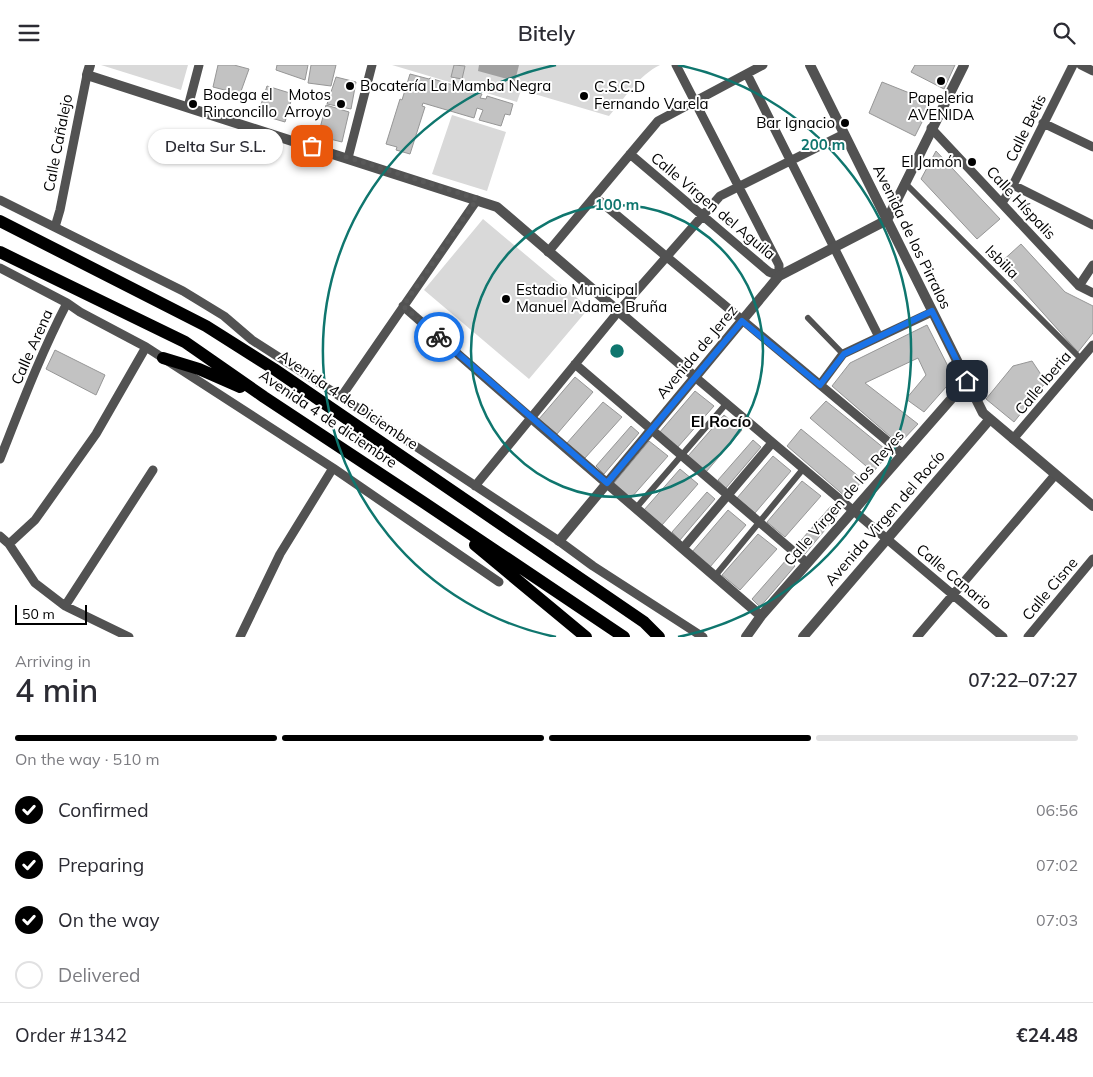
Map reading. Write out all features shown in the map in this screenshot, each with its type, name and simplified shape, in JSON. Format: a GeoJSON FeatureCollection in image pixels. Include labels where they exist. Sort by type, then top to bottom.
{"type":"FeatureCollection","features":[{"type":"Feature","properties":{"kind":"main road","name":"Avenida 4 de Diciembre"},"geometry":{"type":"LineString","coordinates":[[0,221],[206,326],[274,369],[644,622],[659,637]]}},
{"type":"Feature","properties":{"kind":"main road","name":"Avenida 4 de diciembre"},"geometry":{"type":"LineString","coordinates":[[0,252],[185,342],[265,398],[423,501],[624,637]]}},
{"type":"Feature","properties":{"kind":"main road"},"geometry":{"type":"LineString","coordinates":[[163,358],[199,369],[265,398]]}},
{"type":"Feature","properties":{"kind":"main road"},"geometry":{"type":"LineString","coordinates":[[423,501],[586,637]]}},
{"type":"Feature","properties":{"kind":"street"},"geometry":{"type":"LineString","coordinates":[[188,107],[199,65]]}},
{"type":"Feature","properties":{"kind":"street"},"geometry":{"type":"LineString","coordinates":[[348,158],[372,65]]}},
{"type":"Feature","properties":{"kind":"street"},"geometry":{"type":"LineString","coordinates":[[676,65],[779,265],[779,276]]}},
{"type":"Feature","properties":{"kind":"street"},"geometry":{"type":"LineString","coordinates":[[548,252],[658,121],[763,65]]}},
{"type":"Feature","properties":{"kind":"street","name":"Avenida de los Pirralos"},"geometry":{"type":"LineString","coordinates":[[810,65],[983,413],[1093,506]]}},
{"type":"Feature","properties":{"kind":"street"},"geometry":{"type":"LineString","coordinates":[[887,220],[931,128],[964,65]]}},
{"type":"Feature","properties":{"kind":"street","name":"Calle Betis"},"geometry":{"type":"LineString","coordinates":[[1002,203],[1013,185],[1073,65]]}},
{"type":"Feature","properties":{"kind":"street"},"geometry":{"type":"LineString","coordinates":[[1082,65],[1093,71]]}},
{"type":"Feature","properties":{"kind":"street"},"geometry":{"type":"LineString","coordinates":[[88,70],[188,107],[497,207],[695,377]]}},
{"type":"Feature","properties":{"kind":"street","name":"Calle Cañalejo"},"geometry":{"type":"LineString","coordinates":[[55,227],[88,70]]}},
{"type":"Feature","properties":{"kind":"street"},"geometry":{"type":"LineString","coordinates":[[747,74],[879,337]]}},
{"type":"Feature","properties":{"kind":"street"},"geometry":{"type":"LineString","coordinates":[[1043,123],[1093,147]]}},
{"type":"Feature","properties":{"kind":"street","name":"Calle Híspalis"},"geometry":{"type":"LineString","coordinates":[[931,128],[1079,286],[1093,293]]}},
{"type":"Feature","properties":{"kind":"street"},"geometry":{"type":"LineString","coordinates":[[475,486],[618,312],[702,214],[720,196],[844,134]]}},
{"type":"Feature","properties":{"kind":"street","name":"Calle Virgen del Aguila"},"geometry":{"type":"LineString","coordinates":[[630,154],[769,272],[779,276]]}},
{"type":"Feature","properties":{"kind":"street","name":"Isbilia"},"geometry":{"type":"LineString","coordinates":[[906,183],[1081,359]]}},
{"type":"Feature","properties":{"kind":"street"},"geometry":{"type":"LineString","coordinates":[[1013,185],[1093,225]]}},
{"type":"Feature","properties":{"kind":"street"},"geometry":{"type":"LineString","coordinates":[[594,197],[903,454]]}},
{"type":"Feature","properties":{"kind":"street"},"geometry":{"type":"LineString","coordinates":[[341,397],[477,199]]}},
{"type":"Feature","properties":{"kind":"street"},"geometry":{"type":"LineString","coordinates":[[0,200],[191,296],[224,316],[252,340],[560,541],[593,566],[703,637]]}},
{"type":"Feature","properties":{"kind":"street","name":"Avenida de Jerez"},"geometry":{"type":"LineString","coordinates":[[560,541],[779,276],[887,220]]}},
{"type":"Feature","properties":{"kind":"street"},"geometry":{"type":"LineString","coordinates":[[1079,286],[1093,265]]}},
{"type":"Feature","properties":{"kind":"street"},"geometry":{"type":"LineString","coordinates":[[0,268],[146,347],[333,468],[499,582]]}},
{"type":"Feature","properties":{"kind":"street","name":"Calle Arena"},"geometry":{"type":"LineString","coordinates":[[0,459],[34,375],[67,303]]}},
{"type":"Feature","properties":{"kind":"street"},"geometry":{"type":"LineString","coordinates":[[403,306],[761,615]]}},
{"type":"Feature","properties":{"kind":"street"},"geometry":{"type":"LineString","coordinates":[[820,385],[844,354],[932,311]]}},
{"type":"Feature","properties":{"kind":"street"},"geometry":{"type":"LineString","coordinates":[[808,318],[844,354]]}},
{"type":"Feature","properties":{"kind":"street"},"geometry":{"type":"LineString","coordinates":[[9,544],[35,520],[96,434],[146,347]]}},
{"type":"Feature","properties":{"kind":"street","name":"Calle Iberia"},"geometry":{"type":"LineString","coordinates":[[1013,439],[1092,348]]}},
{"type":"Feature","properties":{"kind":"street"},"geometry":{"type":"LineString","coordinates":[[575,364],[807,563]]}},
{"type":"Feature","properties":{"kind":"street","name":"Calle Canario"},"geometry":{"type":"LineString","coordinates":[[695,377],[1003,637]]}},
{"type":"Feature","properties":{"kind":"street","name":"Calle Virgen de los Reyes"},"geometry":{"type":"LineString","coordinates":[[746,637],[761,615],[967,381]]}},
{"type":"Feature","properties":{"kind":"street"},"geometry":{"type":"LineString","coordinates":[[636,508],[726,404]]}},
{"type":"Feature","properties":{"kind":"street","name":"Avenida Virgen del Rocío"},"geometry":{"type":"LineString","coordinates":[[803,637],[990,419]]}},
{"type":"Feature","properties":{"kind":"street"},"geometry":{"type":"LineString","coordinates":[[683,548],[772,443]]}},
{"type":"Feature","properties":{"kind":"street"},"geometry":{"type":"LineString","coordinates":[[240,637],[280,554],[333,468]]}},
{"type":"Feature","properties":{"kind":"street"},"geometry":{"type":"LineString","coordinates":[[715,575],[803,469]]}},
{"type":"Feature","properties":{"kind":"street"},"geometry":{"type":"LineString","coordinates":[[65,606],[153,470]]}},
{"type":"Feature","properties":{"kind":"street"},"geometry":{"type":"LineString","coordinates":[[917,637],[1055,475]]}},
{"type":"Feature","properties":{"kind":"street"},"geometry":{"type":"LineString","coordinates":[[0,536],[9,544],[35,583],[65,606],[130,637]]}},
{"type":"Feature","properties":{"kind":"street","name":"Calle Cisne"},"geometry":{"type":"LineString","coordinates":[[1028,637],[1093,559]]}},
{"type":"Feature","properties":{"kind":"shaded area"},"geometry":{"type":"Polygon","coordinates":[[[101,65],[188,65],[181,90],[101,65]]]}},
{"type":"Feature","properties":{"kind":"shaded area","name":"C.S.C.D Fernando Varela"},"geometry":{"type":"Polygon","coordinates":[[[392,65],[660,65],[652,69],[639,81],[609,116],[521,90],[517,102],[392,65]]]}},
{"type":"Feature","properties":{"kind":"shaded area"},"geometry":{"type":"Polygon","coordinates":[[[479,65],[519,65],[515,81],[478,71],[479,65]]]}},
{"type":"Feature","properties":{"kind":"shaded area"},"geometry":{"type":"Polygon","coordinates":[[[452,115],[506,132],[487,191],[432,174],[452,115]]]}},
{"type":"Feature","properties":{"kind":"shaded area","name":"Estadio Municipal Manuel Adame Bruña"},"geometry":{"type":"Polygon","coordinates":[[[483,219],[589,308],[529,379],[424,290],[483,219]]]}},
{"type":"Feature","properties":{"kind":"building"},"geometry":{"type":"Polygon","coordinates":[[[218,65],[234,65],[249,69],[240,94],[213,87],[218,65]]]}},
{"type":"Feature","properties":{"kind":"building"},"geometry":{"type":"Polygon","coordinates":[[[277,65],[308,65],[305,80],[276,70],[277,65]]]}},
{"type":"Feature","properties":{"kind":"building"},"geometry":{"type":"Polygon","coordinates":[[[311,65],[336,65],[331,86],[308,83],[311,65]]]}},
{"type":"Feature","properties":{"kind":"building"},"geometry":{"type":"Polygon","coordinates":[[[454,65],[465,66],[462,79],[451,77],[454,65]]]}},
{"type":"Feature","properties":{"kind":"building"},"geometry":{"type":"Polygon","coordinates":[[[915,65],[955,65],[944,89],[911,72],[915,65]]]}},
{"type":"Feature","properties":{"kind":"building"},"geometry":{"type":"Polygon","coordinates":[[[410,74],[482,94],[480,98],[486,99],[487,96],[513,104],[510,115],[505,114],[501,126],[479,120],[483,110],[477,108],[474,118],[423,103],[422,106],[425,107],[410,154],[396,150],[397,147],[386,144],[410,74]]]}},
{"type":"Feature","properties":{"kind":"building"},"geometry":{"type":"Polygon","coordinates":[[[336,77],[356,82],[351,109],[327,104],[336,77]]]}},
{"type":"Feature","properties":{"kind":"building"},"geometry":{"type":"Polygon","coordinates":[[[882,82],[932,102],[915,136],[869,113],[882,82]]]}},
{"type":"Feature","properties":{"kind":"building"},"geometry":{"type":"Polygon","coordinates":[[[267,86],[293,94],[285,122],[258,114],[267,86]]]}},
{"type":"Feature","properties":{"kind":"building"},"geometry":{"type":"Polygon","coordinates":[[[326,105],[349,112],[342,142],[318,136],[326,105]]]}},
{"type":"Feature","properties":{"kind":"building"},"geometry":{"type":"Polygon","coordinates":[[[936,151],[1000,219],[977,239],[921,179],[936,151]]]}},
{"type":"Feature","properties":{"kind":"building"},"geometry":{"type":"Polygon","coordinates":[[[1021,244],[1065,292],[1093,306],[1093,333],[1078,352],[999,264],[1021,244]]]}},
{"type":"Feature","properties":{"kind":"building"},"geometry":{"type":"Polygon","coordinates":[[[927,325],[954,378],[924,412],[906,399],[926,375],[918,358],[865,383],[918,424],[899,444],[832,386],[850,363],[927,325]]]}},
{"type":"Feature","properties":{"kind":"building"},"geometry":{"type":"Polygon","coordinates":[[[55,350],[105,375],[96,395],[46,369],[55,350]]]}},
{"type":"Feature","properties":{"kind":"building"},"geometry":{"type":"Polygon","coordinates":[[[1032,361],[1046,382],[1014,422],[986,399],[1013,366],[1032,361]]]}},
{"type":"Feature","properties":{"kind":"building"},"geometry":{"type":"Polygon","coordinates":[[[575,377],[593,392],[557,434],[539,419],[575,377]]]}},
{"type":"Feature","properties":{"kind":"building"},"geometry":{"type":"Polygon","coordinates":[[[695,391],[714,406],[677,448],[659,433],[695,391]]]}},
{"type":"Feature","properties":{"kind":"building"},"geometry":{"type":"Polygon","coordinates":[[[826,401],[890,453],[873,472],[810,418],[826,401]]]}},
{"type":"Feature","properties":{"kind":"building"},"geometry":{"type":"Polygon","coordinates":[[[603,402],[622,417],[585,458],[567,443],[603,402]]]}},
{"type":"Feature","properties":{"kind":"building"},"geometry":{"type":"Polygon","coordinates":[[[724,415],[742,430],[706,472],[688,456],[724,415]]]}},
{"type":"Feature","properties":{"kind":"building"},"geometry":{"type":"Polygon","coordinates":[[[631,426],[639,433],[604,474],[596,466],[631,426]]]}},
{"type":"Feature","properties":{"kind":"building"},"geometry":{"type":"Polygon","coordinates":[[[801,429],[863,480],[847,498],[787,446],[801,429]]]}},
{"type":"Feature","properties":{"kind":"building"},"geometry":{"type":"Polygon","coordinates":[[[753,440],[761,447],[726,488],[718,480],[753,440]]]}},
{"type":"Feature","properties":{"kind":"building"},"geometry":{"type":"Polygon","coordinates":[[[649,441],[668,456],[631,498],[614,483],[649,441]]]}},
{"type":"Feature","properties":{"kind":"building"},"geometry":{"type":"Polygon","coordinates":[[[773,456],[791,471],[755,513],[737,498],[773,456]]]}},
{"type":"Feature","properties":{"kind":"building"},"geometry":{"type":"Polygon","coordinates":[[[680,469],[698,484],[662,525],[644,510],[680,469]]]}},
{"type":"Feature","properties":{"kind":"building"},"geometry":{"type":"Polygon","coordinates":[[[802,481],[821,496],[785,537],[767,522],[802,481]]]}},
{"type":"Feature","properties":{"kind":"building"},"geometry":{"type":"Polygon","coordinates":[[[707,492],[715,499],[680,540],[672,532],[707,492]]]}},
{"type":"Feature","properties":{"kind":"building"},"geometry":{"type":"Polygon","coordinates":[[[831,506],[839,513],[805,554],[796,546],[831,506]]]}},
{"type":"Feature","properties":{"kind":"building"},"geometry":{"type":"Polygon","coordinates":[[[728,510],[746,525],[710,567],[692,552],[728,510]]]}},
{"type":"Feature","properties":{"kind":"building"},"geometry":{"type":"Polygon","coordinates":[[[758,534],[777,549],[740,590],[722,575],[758,534]]]}},
{"type":"Feature","properties":{"kind":"building"},"geometry":{"type":"Polygon","coordinates":[[[787,559],[795,566],[760,607],[752,599],[787,559]]]}},
{"type":"Feature","properties":{"kind":"way so far"},"geometry":{"type":"LineString","coordinates":[[312,146],[477,199],[403,306],[439,337]]}},
{"type":"Feature","properties":{"kind":"place","name":"Papeleria AVENIDA"},"geometry":{"type":"Point","coordinates":[941,81]}},
{"type":"Feature","properties":{"kind":"place","name":"Bocatería La Mamba Negra"},"geometry":{"type":"Point","coordinates":[350,86]}},
{"type":"Feature","properties":{"kind":"place","name":"C.S.C.D Fernando Varela"},"geometry":{"type":"Point","coordinates":[584,96]}},
{"type":"Feature","properties":{"kind":"place","name":"Bodega el Rinconcillo"},"geometry":{"type":"Point","coordinates":[193,104]}},
{"type":"Feature","properties":{"kind":"place","name":"Motos Arroyo"},"geometry":{"type":"Point","coordinates":[341,104]}},
{"type":"Feature","properties":{"kind":"place","name":"Bar Ignacio"},"geometry":{"type":"Point","coordinates":[845,123]}},
{"type":"Feature","properties":{"kind":"place","name":"Delta Sur S.L."},"geometry":{"type":"Point","coordinates":[312,146]}},
{"type":"Feature","properties":{"kind":"place","name":"El Jamón"},"geometry":{"type":"Point","coordinates":[972,162]}},
{"type":"Feature","properties":{"kind":"place","name":"Estadio Municipal Manuel Adame Bruña"},"geometry":{"type":"Point","coordinates":[506,299]}},
{"type":"Feature","properties":{"kind":"district","name":"El Rocío"},"geometry":{"type":"Point","coordinates":[721,421]}},
{"type":"Feature","properties":{"kind":"route"},"geometry":{"type":"LineString","coordinates":[[439,337],[607,483],[742,321],[820,385],[844,354],[932,311],[967,381]]}}]}
